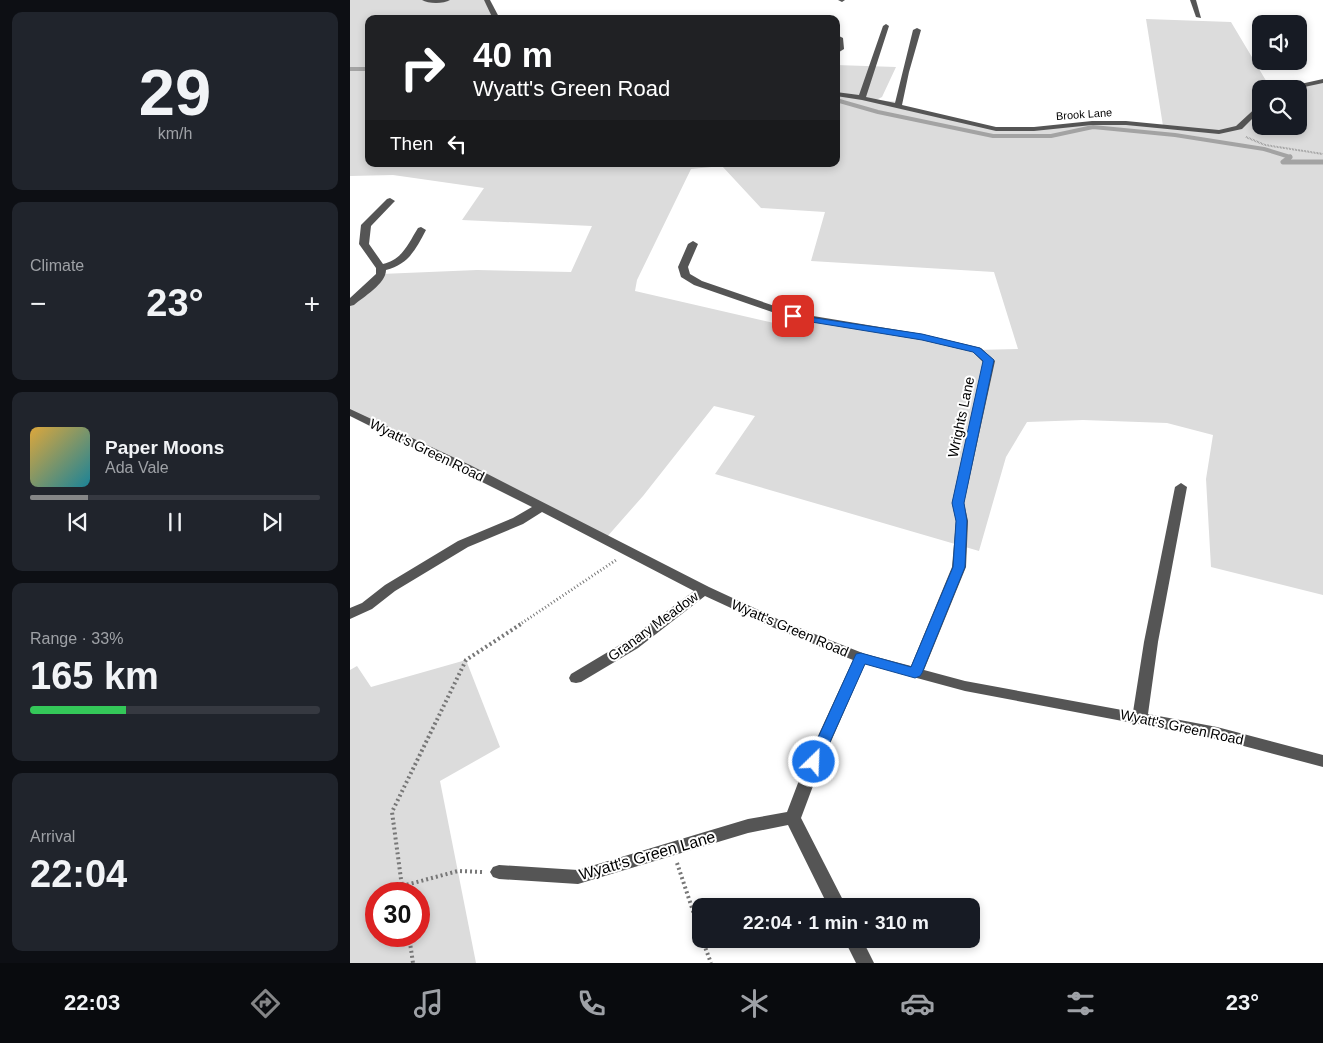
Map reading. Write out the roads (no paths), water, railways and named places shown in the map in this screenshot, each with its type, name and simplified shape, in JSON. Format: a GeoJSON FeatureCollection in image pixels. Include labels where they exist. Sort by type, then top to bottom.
{"type":"FeatureCollection","features":[{"type":"Feature","properties":{"kind":"street"},"geometry":{"type":"LineString","coordinates":[[424,0],[446,0]]}},
{"type":"Feature","properties":{"kind":"street"},"geometry":{"type":"LineString","coordinates":[[487,0],[495,15]]}},
{"type":"Feature","properties":{"kind":"street"},"geometry":{"type":"LineString","coordinates":[[1193,0],[1199,16]]}},
{"type":"Feature","properties":{"kind":"street"},"geometry":{"type":"LineString","coordinates":[[862,98],[886,26]]}},
{"type":"Feature","properties":{"kind":"street"},"geometry":{"type":"LineString","coordinates":[[898,107],[905,72],[917,30]]}},
{"type":"Feature","properties":{"kind":"street"},"geometry":{"type":"LineString","coordinates":[[1307,84],[1323,81]]}},
{"type":"Feature","properties":{"kind":"street","name":"Brook Lane"},"geometry":{"type":"LineString","coordinates":[[840,95],[996,129],[1034,129],[1092,123],[1126,123],[1219,132],[1234,131],[1243,126],[1252,116]]}},
{"type":"Feature","properties":{"kind":"street"},"geometry":{"type":"LineString","coordinates":[[350,303],[375,282],[381,274],[381,268],[364,244],[366,225],[390,201]]}},
{"type":"Feature","properties":{"kind":"street"},"geometry":{"type":"LineString","coordinates":[[381,268],[393,266],[404,261],[421,230]]}},
{"type":"Feature","properties":{"kind":"street","name":"Wrights Lane"},"geometry":{"type":"LineString","coordinates":[[694,244],[683,267],[685,275],[698,283],[793,316],[922,337],[977,350],[989,360],[958,503],[962,521],[959,567],[915,673]]}},
{"type":"Feature","properties":{"kind":"street","name":"Wyatt's Green Road"},"geometry":{"type":"LineString","coordinates":[[350,412],[628,550],[704,590],[777,624],[861,658],[965,686],[1217,733],[1323,761]]}},
{"type":"Feature","properties":{"kind":"street"},"geometry":{"type":"LineString","coordinates":[[1140,718],[1151,642],[1181,487]]}},
{"type":"Feature","properties":{"kind":"street"},"geometry":{"type":"LineString","coordinates":[[350,614],[367,606],[390,588],[463,544],[518,521],[542,507]]}},
{"type":"Feature","properties":{"kind":"street","name":"Granary Meadow"},"geometry":{"type":"LineString","coordinates":[[576,678],[632,644],[704,590]]}},
{"type":"Feature","properties":{"kind":"street"},"geometry":{"type":"LineString","coordinates":[[833,898],[793,818],[814,762],[861,658]]}},
{"type":"Feature","properties":{"kind":"street","name":"Wyatt's Green Lane"},"geometry":{"type":"LineString","coordinates":[[499,872],[578,877],[748,826],[793,818]]}},
{"type":"Feature","properties":{"kind":"street"},"geometry":{"type":"LineString","coordinates":[[858,948],[865,963]]}},
{"type":"Feature","properties":{"kind":"waterway"},"geometry":{"type":"LineString","coordinates":[[350,69],[365,69]]}},
{"type":"Feature","properties":{"kind":"waterway"},"geometry":{"type":"LineString","coordinates":[[840,101],[878,112],[993,136],[1051,136],[1093,127],[1175,135],[1264,149],[1290,157]]}},
{"type":"Feature","properties":{"kind":"waterway"},"geometry":{"type":"LineString","coordinates":[[1290,157],[1283,162],[1323,162]]}}]}
